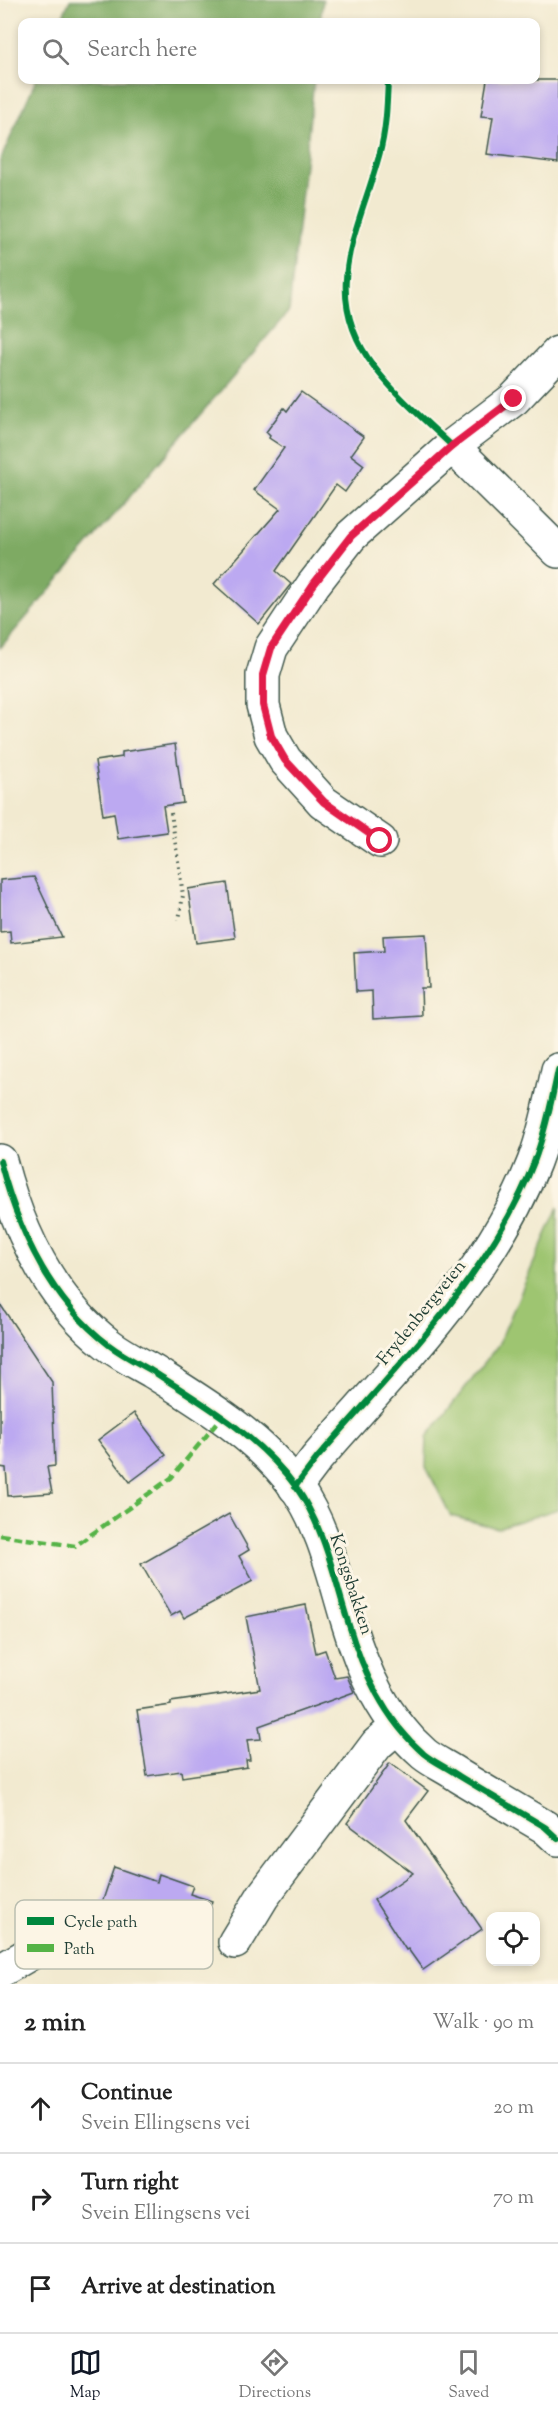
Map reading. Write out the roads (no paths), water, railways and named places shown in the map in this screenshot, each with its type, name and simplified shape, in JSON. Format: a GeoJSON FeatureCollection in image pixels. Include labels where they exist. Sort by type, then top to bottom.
{"type":"FeatureCollection","features":[{"type":"Feature","properties":{"kind":"street"},"geometry":{"type":"LineString","coordinates":[[380,841],[324,802],[285,760],[271,736],[263,705],[263,675],[271,648],[313,585],[351,536],[452,446],[514,399],[558,353]]}},
{"type":"Feature","properties":{"kind":"street"},"geometry":{"type":"LineString","coordinates":[[452,446],[558,551]]}},
{"type":"Feature","properties":{"kind":"street","name":"Frydenbergveien"},"geometry":{"type":"LineString","coordinates":[[295,1487],[317,1458],[465,1287],[505,1224],[534,1162],[558,1070]]}},
{"type":"Feature","properties":{"kind":"street","name":"Kongsbakken"},"geometry":{"type":"LineString","coordinates":[[0,1161],[10,1198],[28,1242],[53,1283],[80,1319],[109,1345],[222,1417],[260,1445],[295,1487],[315,1520],[358,1655],[376,1695],[398,1726],[425,1754],[545,1827],[558,1839]]}},
{"type":"Feature","properties":{"kind":"street"},"geometry":{"type":"LineString","coordinates":[[235,1942],[263,1896],[377,1744],[398,1726]]}},
{"type":"Feature","properties":{"kind":"street"},"geometry":{"type":"LineString","coordinates":[[0,1971],[15,1962]]}}]}
